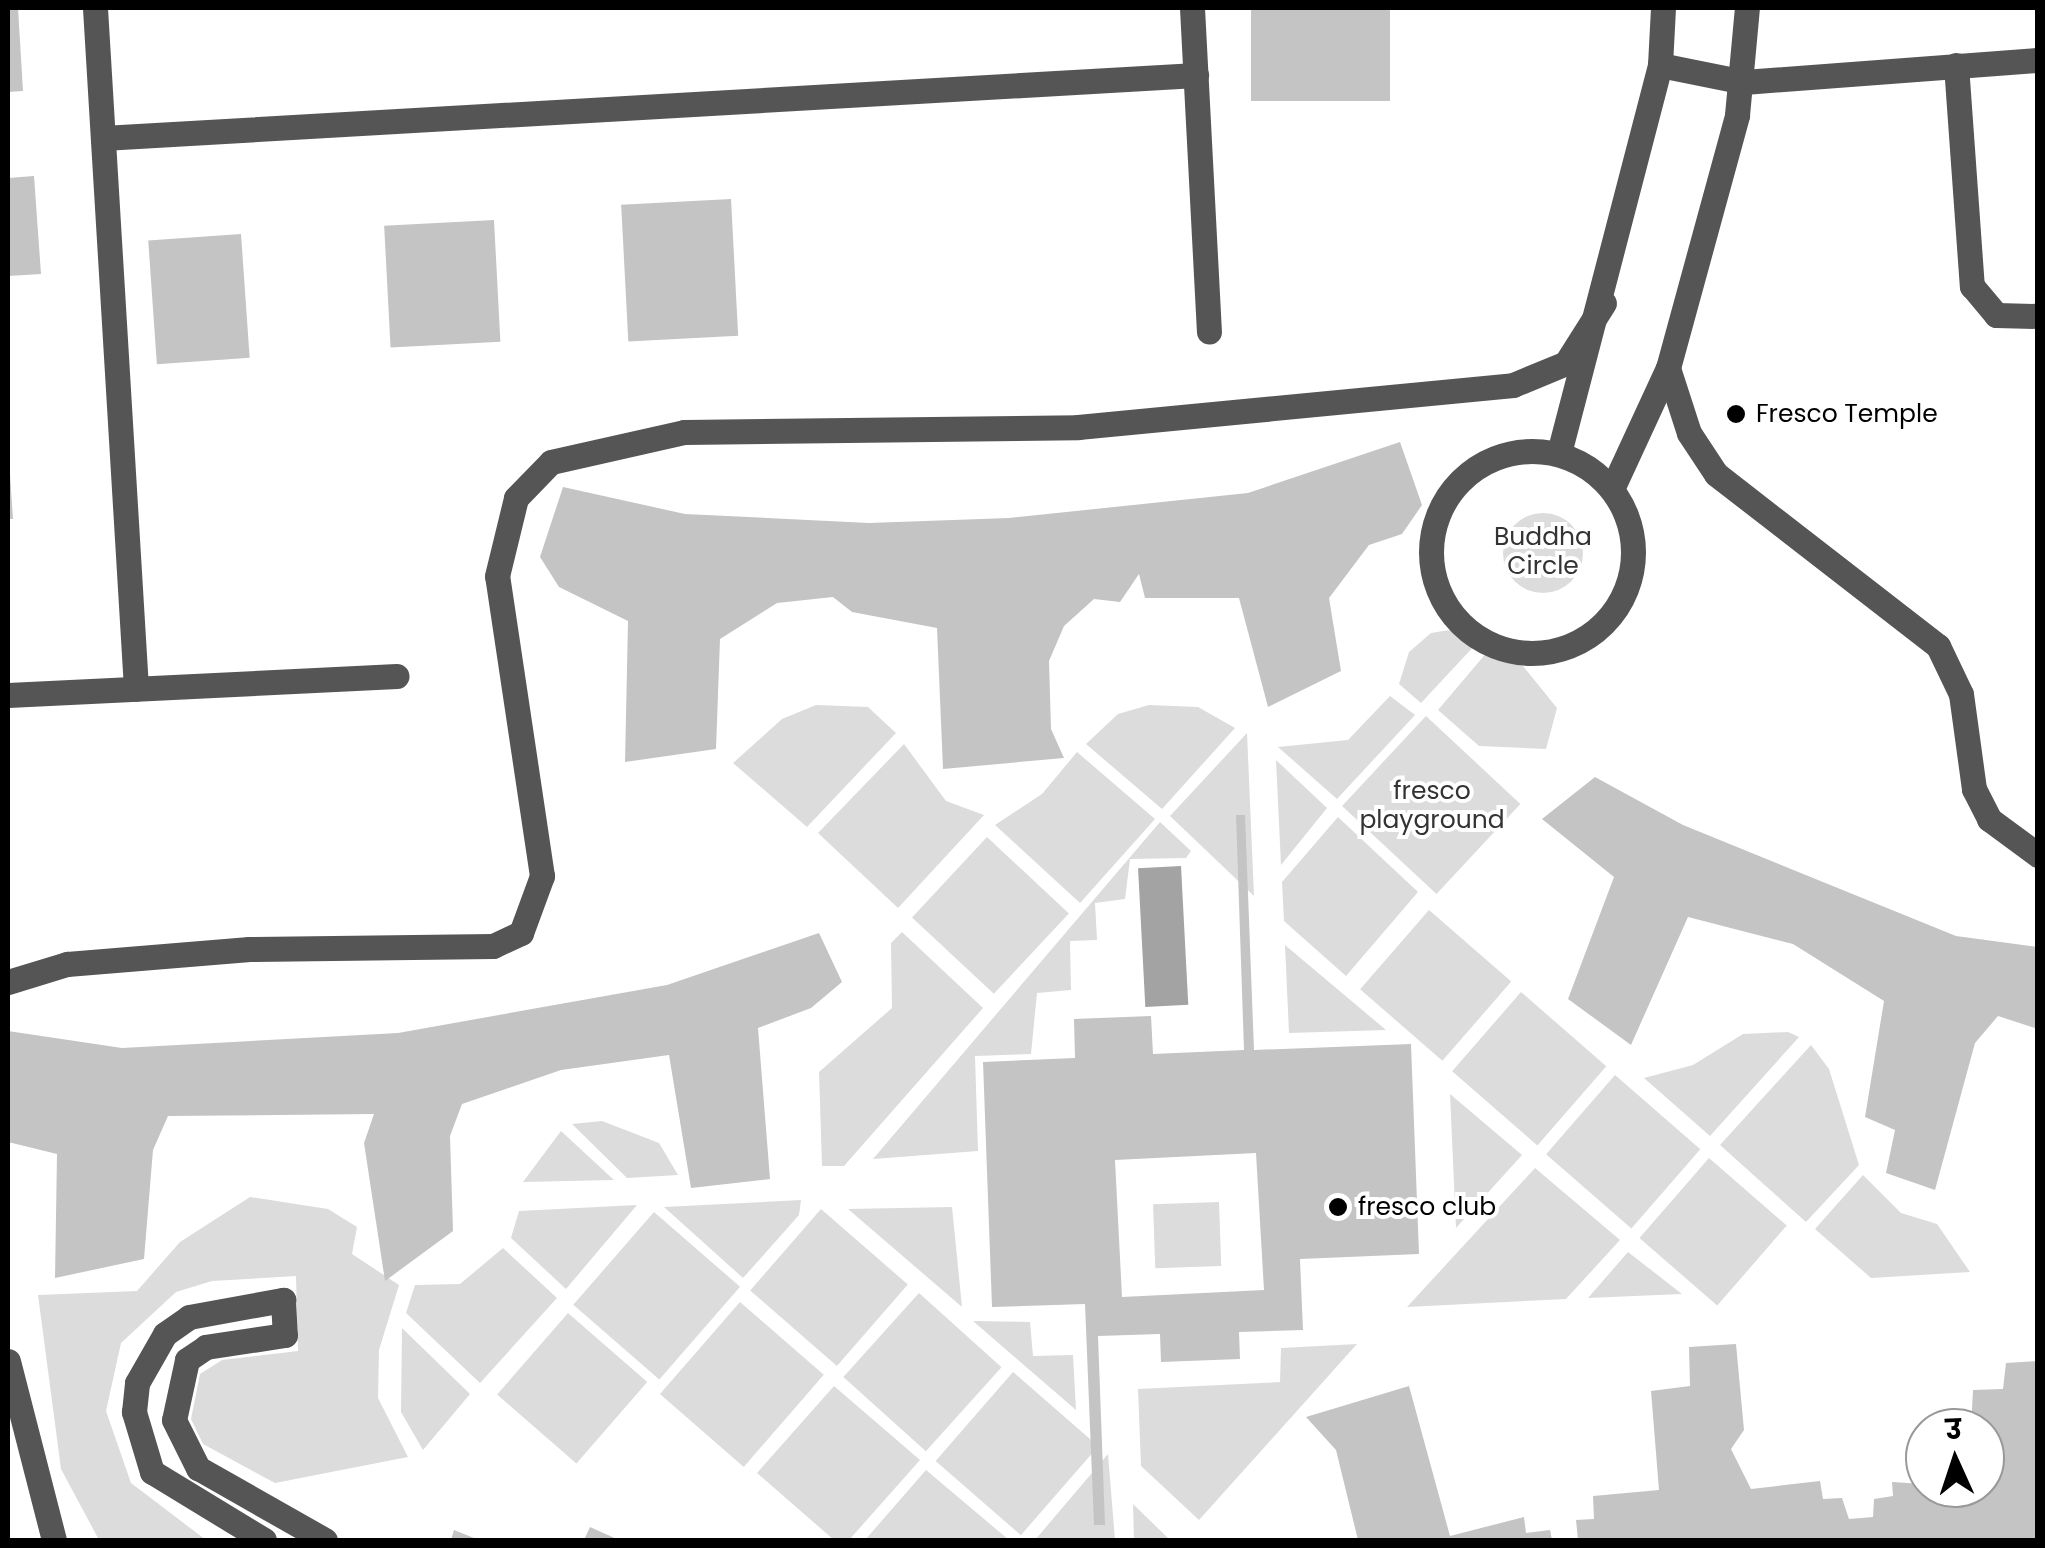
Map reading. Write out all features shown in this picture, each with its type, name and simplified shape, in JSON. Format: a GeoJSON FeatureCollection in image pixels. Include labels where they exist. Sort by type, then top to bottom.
{"type":"FeatureCollection","features":[{"type":"Feature","properties":{"kind":"street"},"geometry":{"type":"LineString","coordinates":[[95,8],[136,689]]}},
{"type":"Feature","properties":{"kind":"street"},"geometry":{"type":"LineString","coordinates":[[1192,8],[1210,332]]}},
{"type":"Feature","properties":{"kind":"street"},"geometry":{"type":"LineString","coordinates":[[1558,453],[1604,303],[1660,66],[1663,8]]}},
{"type":"Feature","properties":{"kind":"street"},"geometry":{"type":"LineString","coordinates":[[1612,489],[1668,368],[1744,82],[1746,8]]}},
{"type":"Feature","properties":{"kind":"street"},"geometry":{"type":"LineString","coordinates":[[1660,66],[1744,82],[2038,60]]}},
{"type":"Feature","properties":{"kind":"street"},"geometry":{"type":"LineString","coordinates":[[1956,65],[1972,286],[1996,315],[2038,316]]}},
{"type":"Feature","properties":{"kind":"street"},"geometry":{"type":"LineString","coordinates":[[103,138],[1196,75]]}},
{"type":"Feature","properties":{"kind":"street"},"geometry":{"type":"LineString","coordinates":[[8,982],[67,964],[249,949],[493,946],[521,933],[542,876],[497,576],[516,498],[552,462],[684,432],[1078,427],[1513,385],[1566,362],[1604,303]]}},
{"type":"Feature","properties":{"kind":"street"},"geometry":{"type":"LineString","coordinates":[[1668,368],[1689,434],[1716,474],[1938,646],[1961,694],[1974,789],[1989,819],[2038,856]]}},
{"type":"Feature","properties":{"kind":"street"},"geometry":{"type":"LineString","coordinates":[[1558,453],[1612,489],[1630,520],[1635,559],[1627,595],[1600,629],[1565,648],[1525,654],[1486,644],[1455,620],[1435,585],[1430,545],[1441,506],[1465,475],[1500,456],[1558,453]]}},
{"type":"Feature","properties":{"kind":"street"},"geometry":{"type":"LineString","coordinates":[[8,695],[398,676]]}},
{"type":"Feature","properties":{"kind":"street"},"geometry":{"type":"LineString","coordinates":[[264,1540],[152,1472],[134,1412],[137,1383],[164,1334],[203,1313],[284,1300],[285,1336],[206,1348],[188,1360],[174,1420],[198,1468],[324,1540]]}},
{"type":"Feature","properties":{"kind":"street"},"geometry":{"type":"LineString","coordinates":[[8,1361],[54,1540]]}},
{"type":"Feature","properties":{"kind":"green space","name":"Buddha Circle"},"geometry":{"type":"Polygon","coordinates":[[[1535,513],[1551,513],[1572,524],[1583,553],[1572,582],[1551,593],[1535,593],[1521,587],[1509,575],[1503,561],[1503,545],[1509,531],[1521,519],[1535,513]]]}},
{"type":"Feature","properties":{"kind":"green space"},"geometry":{"type":"Polygon","coordinates":[[[1456,629],[1476,644],[1421,703],[1399,684],[1409,652],[1431,633],[1456,629]]]}},
{"type":"Feature","properties":{"kind":"green space"},"geometry":{"type":"Polygon","coordinates":[[[1488,651],[1523,666],[1557,708],[1546,749],[1479,746],[1438,710],[1488,651]]]}},
{"type":"Feature","properties":{"kind":"green space"},"geometry":{"type":"Polygon","coordinates":[[[1390,696],[1415,715],[1337,799],[1278,747],[1348,740],[1390,696]]]}},
{"type":"Feature","properties":{"kind":"green space"},"geometry":{"type":"Polygon","coordinates":[[[816,705],[868,707],[896,733],[807,827],[733,763],[782,719],[816,705]]]}},
{"type":"Feature","properties":{"kind":"green space"},"geometry":{"type":"Polygon","coordinates":[[[1149,705],[1198,707],[1235,728],[1162,809],[1086,744],[1118,714],[1149,705]]]}},
{"type":"Feature","properties":{"kind":"green space","name":"fresco playground"},"geometry":{"type":"Polygon","coordinates":[[[1426,716],[1520,804],[1436,894],[1342,806],[1426,716]]]}},
{"type":"Feature","properties":{"kind":"green space"},"geometry":{"type":"Polygon","coordinates":[[[1247,733],[1254,896],[1170,816],[1247,733]]]}},
{"type":"Feature","properties":{"kind":"green space"},"geometry":{"type":"Polygon","coordinates":[[[904,744],[946,801],[984,815],[898,908],[818,833],[904,744]]]}},
{"type":"Feature","properties":{"kind":"green space"},"geometry":{"type":"Polygon","coordinates":[[[1077,752],[1155,819],[1080,903],[995,825],[1042,794],[1077,752]]]}},
{"type":"Feature","properties":{"kind":"green space"},"geometry":{"type":"Polygon","coordinates":[[[1276,760],[1327,808],[1281,865],[1276,760]]]}},
{"type":"Feature","properties":{"kind":"green space"},"geometry":{"type":"Polygon","coordinates":[[[1338,817],[1418,892],[1346,976],[1284,921],[1282,882],[1338,817]]]}},
{"type":"Feature","properties":{"kind":"green space"},"geometry":{"type":"Polygon","coordinates":[[[1160,822],[1191,851],[1186,858],[1130,859],[1125,899],[1095,903],[1097,940],[1070,941],[1071,990],[1037,993],[1031,1054],[975,1056],[978,1151],[873,1159],[1160,822]]]}},
{"type":"Feature","properties":{"kind":"green space"},"geometry":{"type":"Polygon","coordinates":[[[987,837],[1069,913],[994,994],[912,917],[987,837]]]}},
{"type":"Feature","properties":{"kind":"green space"},"geometry":{"type":"Polygon","coordinates":[[[1429,910],[1511,982],[1442,1061],[1360,989],[1429,910]]]}},
{"type":"Feature","properties":{"kind":"green space"},"geometry":{"type":"Polygon","coordinates":[[[902,932],[983,1008],[844,1166],[822,1166],[819,1072],[892,1008],[891,943],[902,932]]]}},
{"type":"Feature","properties":{"kind":"green space"},"geometry":{"type":"Polygon","coordinates":[[[1285,945],[1386,1030],[1289,1033],[1285,945]]]}},
{"type":"Feature","properties":{"kind":"green space"},"geometry":{"type":"Polygon","coordinates":[[[1521,992],[1606,1066],[1537,1145],[1452,1071],[1521,992]]]}},
{"type":"Feature","properties":{"kind":"green space"},"geometry":{"type":"Polygon","coordinates":[[[1788,1032],[1799,1037],[1710,1136],[1644,1078],[1693,1065],[1743,1034],[1788,1032]]]}},
{"type":"Feature","properties":{"kind":"green space"},"geometry":{"type":"Polygon","coordinates":[[[1811,1045],[1829,1069],[1859,1165],[1806,1222],[1720,1145],[1811,1045]]]}},
{"type":"Feature","properties":{"kind":"green space"},"geometry":{"type":"Polygon","coordinates":[[[1615,1075],[1700,1149],[1631,1228],[1546,1154],[1615,1075]]]}},
{"type":"Feature","properties":{"kind":"green space"},"geometry":{"type":"Polygon","coordinates":[[[1450,1094],[1522,1155],[1456,1228],[1450,1094]]]}},
{"type":"Feature","properties":{"kind":"green space"},"geometry":{"type":"Polygon","coordinates":[[[602,1121],[659,1143],[678,1175],[627,1178],[572,1124],[602,1121]]]}},
{"type":"Feature","properties":{"kind":"green space"},"geometry":{"type":"Polygon","coordinates":[[[561,1131],[614,1180],[523,1182],[561,1131]]]}},
{"type":"Feature","properties":{"kind":"green space"},"geometry":{"type":"Polygon","coordinates":[[[1709,1158],[1787,1226],[1717,1306],[1639,1238],[1709,1158]]]}},
{"type":"Feature","properties":{"kind":"green space"},"geometry":{"type":"Polygon","coordinates":[[[1535,1168],[1620,1240],[1566,1299],[1407,1307],[1535,1168]]]}},
{"type":"Feature","properties":{"kind":"green space"},"geometry":{"type":"Polygon","coordinates":[[[1863,1175],[1901,1213],[1937,1224],[1970,1272],[1871,1278],[1815,1229],[1863,1175]]]}},
{"type":"Feature","properties":{"kind":"green space"},"geometry":{"type":"Polygon","coordinates":[[[250,1197],[328,1209],[357,1227],[352,1254],[399,1285],[379,1350],[378,1398],[408,1457],[275,1483],[203,1444],[191,1419],[200,1374],[222,1360],[298,1351],[296,1276],[212,1281],[176,1292],[121,1343],[106,1411],[131,1483],[206,1540],[99,1540],[61,1469],[38,1295],[137,1291],[180,1242],[250,1197]]]}},
{"type":"Feature","properties":{"kind":"green space"},"geometry":{"type":"Polygon","coordinates":[[[801,1200],[799,1215],[743,1278],[664,1207],[801,1200]]]}},
{"type":"Feature","properties":{"kind":"green space"},"geometry":{"type":"Polygon","coordinates":[[[1219,1202],[1221,1266],[1155,1268],[1153,1204],[1219,1202]]]}},
{"type":"Feature","properties":{"kind":"green space"},"geometry":{"type":"Polygon","coordinates":[[[637,1205],[566,1289],[511,1238],[519,1211],[637,1205]]]}},
{"type":"Feature","properties":{"kind":"green space"},"geometry":{"type":"Polygon","coordinates":[[[952,1207],[962,1307],[848,1209],[952,1207]]]}},
{"type":"Feature","properties":{"kind":"green space"},"geometry":{"type":"Polygon","coordinates":[[[821,1209],[908,1284],[837,1366],[750,1291],[821,1209]]]}},
{"type":"Feature","properties":{"kind":"green space"},"geometry":{"type":"Polygon","coordinates":[[[654,1212],[740,1287],[659,1380],[573,1305],[654,1212]]]}},
{"type":"Feature","properties":{"kind":"green space"},"geometry":{"type":"Polygon","coordinates":[[[503,1248],[557,1298],[480,1383],[406,1313],[415,1285],[460,1284],[503,1248]]]}},
{"type":"Feature","properties":{"kind":"green space"},"geometry":{"type":"Polygon","coordinates":[[[1628,1252],[1682,1294],[1588,1298],[1628,1252]]]}},
{"type":"Feature","properties":{"kind":"green space"},"geometry":{"type":"Polygon","coordinates":[[[919,1293],[1001,1367],[926,1451],[843,1377],[919,1293]]]}},
{"type":"Feature","properties":{"kind":"green space"},"geometry":{"type":"Polygon","coordinates":[[[740,1302],[824,1375],[744,1467],[660,1394],[740,1302]]]}},
{"type":"Feature","properties":{"kind":"green space"},"geometry":{"type":"Polygon","coordinates":[[[568,1313],[647,1382],[576,1463],[497,1395],[568,1313]]]}},
{"type":"Feature","properties":{"kind":"green space"},"geometry":{"type":"Polygon","coordinates":[[[973,1321],[1030,1322],[1033,1356],[1073,1355],[1076,1410],[973,1321]]]}},
{"type":"Feature","properties":{"kind":"green space"},"geometry":{"type":"Polygon","coordinates":[[[402,1328],[470,1394],[423,1450],[401,1412],[402,1328]]]}},
{"type":"Feature","properties":{"kind":"green space"},"geometry":{"type":"Polygon","coordinates":[[[1357,1344],[1199,1520],[1141,1466],[1138,1389],[1280,1382],[1281,1348],[1357,1344]]]}},
{"type":"Feature","properties":{"kind":"green space"},"geometry":{"type":"Polygon","coordinates":[[[1013,1372],[1098,1446],[1021,1535],[936,1461],[1013,1372]]]}},
{"type":"Feature","properties":{"kind":"green space"},"geometry":{"type":"Polygon","coordinates":[[[834,1386],[920,1460],[849,1540],[834,1540],[757,1473],[834,1386]]]}},
{"type":"Feature","properties":{"kind":"green space"},"geometry":{"type":"Polygon","coordinates":[[[1108,1454],[1115,1540],[1035,1540],[1108,1454]]]}},
{"type":"Feature","properties":{"kind":"green space"},"geometry":{"type":"Polygon","coordinates":[[[926,1470],[1009,1540],[865,1540],[926,1470]]]}},
{"type":"Feature","properties":{"kind":"green space"},"geometry":{"type":"Polygon","coordinates":[[[1133,1504],[1170,1540],[1134,1540],[1133,1504]]]}},
{"type":"Feature","properties":{"kind":"shaded area"},"geometry":{"type":"Polygon","coordinates":[[[1181,866],[1188,1005],[1145,1007],[1138,868],[1181,866]]]}},
{"type":"Feature","properties":{"kind":"building"},"geometry":{"type":"Polygon","coordinates":[[[8,8],[18,8],[23,91],[8,92],[8,8]]]}},
{"type":"Feature","properties":{"kind":"building"},"geometry":{"type":"Polygon","coordinates":[[[1251,8],[1390,8],[1390,101],[1251,101],[1251,8]]]}},
{"type":"Feature","properties":{"kind":"building"},"geometry":{"type":"Polygon","coordinates":[[[34,176],[41,274],[8,276],[8,178],[34,176]]]}},
{"type":"Feature","properties":{"kind":"building"},"geometry":{"type":"Polygon","coordinates":[[[731,199],[738,336],[628,342],[621,205],[731,199]]]}},
{"type":"Feature","properties":{"kind":"building"},"geometry":{"type":"Polygon","coordinates":[[[494,220],[500,342],[391,348],[384,226],[494,220]]]}},
{"type":"Feature","properties":{"kind":"building"},"geometry":{"type":"Polygon","coordinates":[[[241,234],[250,358],[157,364],[148,240],[241,234]]]}},
{"type":"Feature","properties":{"kind":"building"},"geometry":{"type":"Polygon","coordinates":[[[1400,442],[1422,505],[1402,534],[1369,545],[1329,598],[1341,671],[1268,707],[1239,598],[1145,598],[1139,574],[1120,602],[1094,599],[1064,626],[1049,661],[1051,729],[1064,758],[943,769],[937,628],[852,612],[833,597],[777,603],[720,639],[716,749],[625,762],[628,621],[559,587],[540,557],[563,487],[685,514],[869,523],[1009,518],[1248,493],[1400,442]]]}},
{"type":"Feature","properties":{"kind":"building"},"geometry":{"type":"Polygon","coordinates":[[[10,474],[13,519],[8,519],[10,474]]]}},
{"type":"Feature","properties":{"kind":"building"},"geometry":{"type":"Polygon","coordinates":[[[1595,777],[1683,825],[1956,936],[2038,947],[2038,1029],[1998,1016],[1975,1043],[1935,1190],[1886,1173],[1895,1130],[1865,1117],[1884,1001],[1793,944],[1688,917],[1631,1045],[1568,999],[1614,877],[1542,819],[1595,777]]]}},
{"type":"Feature","properties":{"kind":"building","name":"fresco club"},"geometry":{"type":"Polygon","coordinates":[[[1236,815],[1245,815],[1254,1050],[1411,1044],[1419,1254],[1300,1259],[1303,1330],[1239,1332],[1240,1359],[1161,1362],[1160,1334],[1098,1336],[1105,1525],[1094,1525],[1085,1304],[992,1307],[983,1062],[1075,1058],[1074,1019],[1151,1016],[1153,1054],[1244,1050],[1236,815]],[[1256,1153],[1115,1160],[1122,1297],[1264,1290],[1256,1153]]]}},
{"type":"Feature","properties":{"kind":"building"},"geometry":{"type":"Polygon","coordinates":[[[819,933],[842,982],[811,1008],[758,1028],[770,1179],[691,1188],[669,1055],[561,1070],[462,1104],[450,1136],[453,1231],[385,1281],[364,1143],[374,1114],[168,1116],[153,1150],[144,1259],[55,1278],[57,1154],[8,1142],[8,1031],[122,1048],[398,1033],[667,985],[819,933]]]}},
{"type":"Feature","properties":{"kind":"building"},"geometry":{"type":"Polygon","coordinates":[[[1736,1344],[1744,1430],[1731,1449],[1751,1489],[1820,1481],[1823,1499],[1842,1498],[1849,1519],[1873,1517],[1874,1499],[1893,1496],[1892,1482],[1905,1483],[1905,1508],[2005,1508],[2005,1408],[1972,1408],[1973,1390],[2003,1389],[2006,1363],[2038,1361],[2038,1540],[1578,1540],[1576,1520],[1594,1519],[1593,1496],[1659,1490],[1651,1391],[1690,1386],[1689,1347],[1736,1344]]]}},
{"type":"Feature","properties":{"kind":"building"},"geometry":{"type":"Polygon","coordinates":[[[1409,1386],[1450,1536],[1524,1517],[1526,1533],[1550,1530],[1552,1540],[1358,1540],[1336,1450],[1306,1417],[1409,1386]]]}},
{"type":"Feature","properties":{"kind":"building"},"geometry":{"type":"Polygon","coordinates":[[[590,1527],[619,1540],[584,1540],[590,1527]]]}},
{"type":"Feature","properties":{"kind":"building"},"geometry":{"type":"Polygon","coordinates":[[[454,1530],[479,1540],[451,1540],[454,1530]]]}},
{"type":"Feature","properties":{"kind":"place","name":"Fresco Temple"},"geometry":{"type":"Point","coordinates":[1736,414]}},
{"type":"Feature","properties":{"kind":"place","name":"fresco club"},"geometry":{"type":"Point","coordinates":[1338,1207]}}]}
